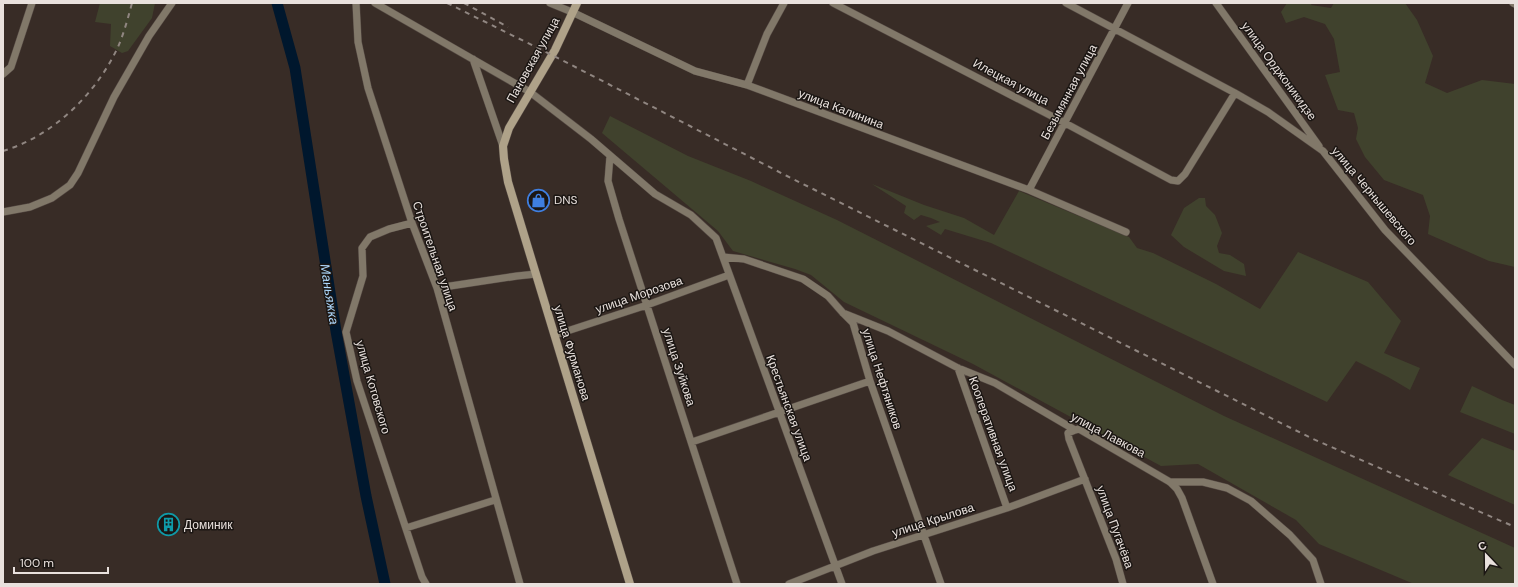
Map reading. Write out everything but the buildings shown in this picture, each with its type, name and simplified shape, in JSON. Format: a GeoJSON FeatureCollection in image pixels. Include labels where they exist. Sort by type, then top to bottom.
{"type":"FeatureCollection","features":[{"type":"Feature","properties":{"kind":"main road","name":"Пановская улица"},"geometry":{"type":"LineString","coordinates":[[509,128],[555,50],[577,3]]}},
{"type":"Feature","properties":{"kind":"main road","name":"улица Фурманова"},"geometry":{"type":"LineString","coordinates":[[509,128],[504,146],[504,159],[508,182],[630,584]]}},
{"type":"Feature","properties":{"kind":"street"},"geometry":{"type":"LineString","coordinates":[[3,74],[11,67],[32,3]]}},
{"type":"Feature","properties":{"kind":"street"},"geometry":{"type":"LineString","coordinates":[[3,212],[30,207],[52,198],[70,185],[78,173],[122,84],[150,36],[172,3]]}},
{"type":"Feature","properties":{"kind":"street","name":"Строительная улица"},"geometry":{"type":"LineString","coordinates":[[356,3],[358,42],[368,88],[412,223],[437,288],[495,500],[520,584]]}},
{"type":"Feature","properties":{"kind":"street"},"geometry":{"type":"LineString","coordinates":[[375,3],[530,92],[591,139],[610,156]]}},
{"type":"Feature","properties":{"kind":"street","name":"улица Калинина"},"geometry":{"type":"LineString","coordinates":[[550,3],[695,71],[747,86],[1029,190],[1126,232]]}},
{"type":"Feature","properties":{"kind":"street"},"geometry":{"type":"LineString","coordinates":[[747,86],[767,34],[784,3]]}},
{"type":"Feature","properties":{"kind":"street","name":"Илецкая улица"},"geometry":{"type":"LineString","coordinates":[[833,3],[1065,123],[1171,180],[1178,181],[1185,174],[1235,93]]}},
{"type":"Feature","properties":{"kind":"street","name":"улица Чернышевского"},"geometry":{"type":"LineString","coordinates":[[1066,3],[1268,112],[1323,151],[1385,230],[1515,365]]}},
{"type":"Feature","properties":{"kind":"street","name":"Безымянная улица"},"geometry":{"type":"LineString","coordinates":[[1029,190],[1128,3]]}},
{"type":"Feature","properties":{"kind":"street","name":"улица Орджоникидзе"},"geometry":{"type":"LineString","coordinates":[[1216,3],[1323,151]]}},
{"type":"Feature","properties":{"kind":"street"},"geometry":{"type":"LineString","coordinates":[[473,60],[504,146]]}},
{"type":"Feature","properties":{"kind":"street","name":"Крестьянская улица"},"geometry":{"type":"LineString","coordinates":[[610,156],[655,194],[691,215],[716,238],[778,412],[842,584]]}},
{"type":"Feature","properties":{"kind":"street","name":"улица Зуйкова"},"geometry":{"type":"LineString","coordinates":[[610,156],[608,181],[619,219],[737,584]]}},
{"type":"Feature","properties":{"kind":"street","name":"улица Котовского"},"geometry":{"type":"LineString","coordinates":[[412,223],[389,229],[370,237],[362,248],[362,276],[346,332],[357,381],[423,582]]}},
{"type":"Feature","properties":{"kind":"street","name":"улица Нефтяников"},"geometry":{"type":"LineString","coordinates":[[724,257],[744,259],[803,279],[828,296],[842,313],[853,323],[870,380],[941,584]]}},
{"type":"Feature","properties":{"kind":"street"},"geometry":{"type":"LineString","coordinates":[[437,288],[536,274]]}},
{"type":"Feature","properties":{"kind":"street","name":"улица Морозова"},"geometry":{"type":"LineString","coordinates":[[555,335],[647,305],[729,275]]}},
{"type":"Feature","properties":{"kind":"street","name":"улица Лавкова"},"geometry":{"type":"LineString","coordinates":[[842,313],[888,331],[958,368],[995,383],[1075,430],[1079,429],[1170,482],[1177,489],[1182,498],[1214,584]]}},
{"type":"Feature","properties":{"kind":"street","name":"Кооперативная улица"},"geometry":{"type":"LineString","coordinates":[[958,368],[1007,508]]}},
{"type":"Feature","properties":{"kind":"street"},"geometry":{"type":"LineString","coordinates":[[692,442],[870,380]]}},
{"type":"Feature","properties":{"kind":"street","name":"улица Пугачёва"},"geometry":{"type":"LineString","coordinates":[[1075,430],[1068,433],[1069,440],[1116,559],[1123,584]]}},
{"type":"Feature","properties":{"kind":"street","name":"улица Крылова"},"geometry":{"type":"LineString","coordinates":[[789,584],[873,551],[1007,508],[1085,479]]}},
{"type":"Feature","properties":{"kind":"street"},"geometry":{"type":"LineString","coordinates":[[1170,482],[1203,482],[1227,488],[1251,501],[1290,535],[1308,555],[1312,560],[1322,584]]}},
{"type":"Feature","properties":{"kind":"street"},"geometry":{"type":"LineString","coordinates":[[406,528],[495,500]]}},
{"type":"Feature","properties":{"kind":"green space"},"geometry":{"type":"Polygon","coordinates":[[[100,3],[155,3],[152,18],[128,51],[122,53],[110,46],[111,24],[95,22],[100,3]]]}},
{"type":"Feature","properties":{"kind":"green space"},"geometry":{"type":"Polygon","coordinates":[[[1287,3],[1312,3],[1311,5],[1331,8],[1334,3],[1405,3],[1417,20],[1433,56],[1425,83],[1447,93],[1482,80],[1515,84],[1515,267],[1489,261],[1428,234],[1430,216],[1423,195],[1384,180],[1365,157],[1356,139],[1358,128],[1354,113],[1338,110],[1325,75],[1340,72],[1334,39],[1325,24],[1304,17],[1286,23],[1281,12],[1287,3]]]}},
{"type":"Feature","properties":{"kind":"green space"},"geometry":{"type":"Polygon","coordinates":[[[610,116],[688,156],[751,181],[837,220],[1224,416],[1515,548],[1515,584],[1414,584],[1319,544],[1296,520],[1198,464],[1161,466],[973,364],[844,302],[811,275],[733,251],[718,231],[602,133],[610,116]]]}},
{"type":"Feature","properties":{"kind":"green space"},"geometry":{"type":"Polygon","coordinates":[[[872,184],[924,205],[964,218],[994,235],[1019,191],[1129,237],[1137,248],[1153,253],[1216,284],[1260,309],[1298,252],[1368,282],[1401,321],[1384,353],[1420,368],[1410,390],[1356,361],[1327,402],[991,243],[945,229],[941,235],[926,226],[940,222],[921,215],[914,220],[904,213],[906,206],[872,184]]]}},
{"type":"Feature","properties":{"kind":"green space"},"geometry":{"type":"Polygon","coordinates":[[[1199,198],[1205,198],[1206,206],[1215,215],[1222,233],[1217,246],[1219,253],[1230,255],[1244,264],[1246,276],[1224,271],[1184,247],[1171,235],[1184,208],[1199,198]]]}},
{"type":"Feature","properties":{"kind":"green space"},"geometry":{"type":"Polygon","coordinates":[[[1472,386],[1515,405],[1515,434],[1460,412],[1472,386]]]}},
{"type":"Feature","properties":{"kind":"green space"},"geometry":{"type":"Polygon","coordinates":[[[1482,438],[1515,451],[1515,505],[1448,475],[1482,438]]]}},
{"type":"Feature","properties":{"kind":"waterway","name":"Маньяжка"},"geometry":{"type":"LineString","coordinates":[[277,3],[295,68],[336,331],[366,496],[385,584]]}},
{"type":"Feature","properties":{"kind":"railway"},"geometry":{"type":"LineString","coordinates":[[3,151],[39,135],[56,124],[85,97],[98,81],[118,47],[132,3]]}},
{"type":"Feature","properties":{"kind":"railway"},"geometry":{"type":"LineString","coordinates":[[447,3],[552,55],[787,176],[1313,439],[1515,527]]}},
{"type":"Feature","properties":{"kind":"railway"},"geometry":{"type":"LineString","coordinates":[[464,3],[508,27]]}},
{"type":"Feature","properties":{"kind":"place","name":"DNS"},"geometry":{"type":"Point","coordinates":[538,200]}},
{"type":"Feature","properties":{"kind":"place","name":"Доминик"},"geometry":{"type":"Point","coordinates":[168,525]}}]}
